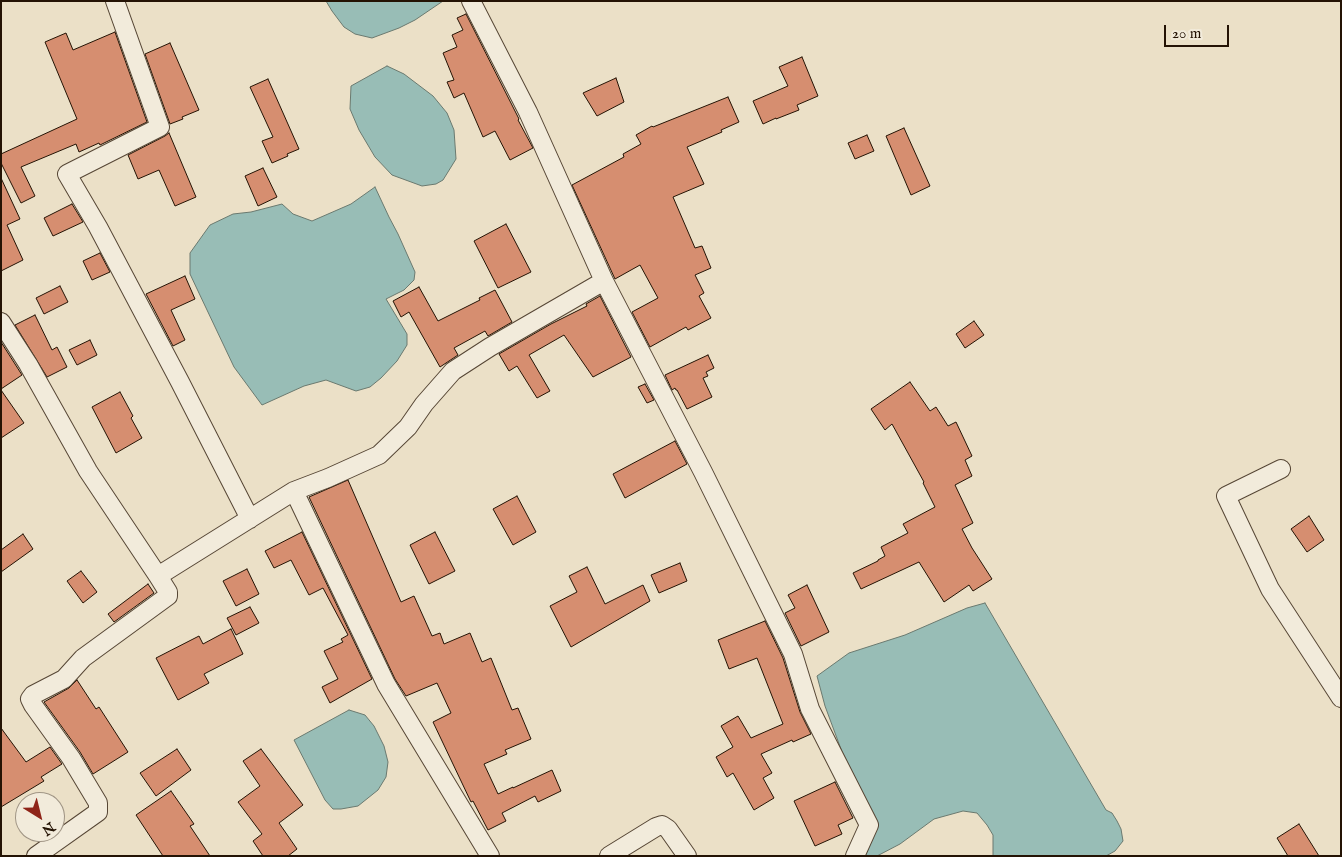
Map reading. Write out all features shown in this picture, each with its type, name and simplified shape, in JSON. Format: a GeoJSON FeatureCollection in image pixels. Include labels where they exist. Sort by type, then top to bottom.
{"type":"FeatureCollection","features":[{"type":"Feature","properties":{"kind":"street"},"geometry":{"type":"LineString","coordinates":[[115,1],[160,127],[67,174],[98,227],[176,374],[250,519]]}},
{"type":"Feature","properties":{"kind":"street"},"geometry":{"type":"LineString","coordinates":[[471,1],[528,112],[604,281],[703,472],[794,654],[810,709],[869,825],[855,856]]}},
{"type":"Feature","properties":{"kind":"street"},"geometry":{"type":"LineString","coordinates":[[158,576],[294,491],[379,455],[408,427],[424,404],[453,371],[490,347],[604,281]]}},
{"type":"Feature","properties":{"kind":"street"},"geometry":{"type":"LineString","coordinates":[[1,322],[28,364],[88,471],[168,592],[168,596],[84,658],[64,680],[33,695],[30,699],[32,705],[80,773],[98,804],[98,812],[36,856]]}},
{"type":"Feature","properties":{"kind":"street"},"geometry":{"type":"LineString","coordinates":[[1281,469],[1226,496],[1270,589],[1341,698]]}},
{"type":"Feature","properties":{"kind":"street"},"geometry":{"type":"LineString","coordinates":[[294,491],[386,684],[490,856]]}},
{"type":"Feature","properties":{"kind":"street"},"geometry":{"type":"LineString","coordinates":[[609,856],[662,825],[668,828],[688,856]]}},
{"type":"Feature","properties":{"kind":"water"},"geometry":{"type":"Polygon","coordinates":[[[326,1],[443,1],[415,20],[372,38],[355,34],[344,27],[326,1]]]}},
{"type":"Feature","properties":{"kind":"water"},"geometry":{"type":"Polygon","coordinates":[[[387,66],[404,74],[433,96],[447,113],[454,130],[456,159],[443,180],[436,184],[422,186],[392,175],[375,157],[359,130],[350,109],[351,86],[387,66]]]}},
{"type":"Feature","properties":{"kind":"water"},"geometry":{"type":"Polygon","coordinates":[[[375,187],[415,272],[414,280],[404,290],[386,299],[407,334],[407,345],[397,361],[370,387],[356,391],[326,380],[304,386],[262,405],[234,367],[190,274],[190,253],[210,225],[233,214],[251,212],[282,204],[293,214],[312,221],[351,204],[375,187]]]}},
{"type":"Feature","properties":{"kind":"water"},"geometry":{"type":"Polygon","coordinates":[[[985,603],[1106,810],[1112,813],[1117,821],[1121,829],[1123,841],[1115,851],[1106,856],[993,856],[993,835],[987,825],[977,813],[963,811],[934,819],[900,844],[877,856],[861,856],[866,842],[848,768],[825,706],[817,676],[849,653],[905,635],[967,608],[985,603]]]}},
{"type":"Feature","properties":{"kind":"water"},"geometry":{"type":"Polygon","coordinates":[[[349,710],[365,715],[374,726],[384,746],[388,762],[386,777],[378,790],[358,806],[333,809],[325,800],[294,740],[349,710]]]}},
{"type":"Feature","properties":{"kind":"building"},"geometry":{"type":"Polygon","coordinates":[[[466,14],[533,148],[510,160],[495,131],[483,137],[464,93],[454,98],[447,82],[454,80],[443,53],[457,47],[452,35],[463,30],[457,18],[466,14]]]}},
{"type":"Feature","properties":{"kind":"building"},"geometry":{"type":"Polygon","coordinates":[[[115,32],[147,122],[100,145],[99,143],[79,152],[76,144],[21,167],[35,196],[21,203],[1,163],[1,154],[77,119],[45,42],[66,33],[73,50],[115,32]]]}},
{"type":"Feature","properties":{"kind":"building"},"geometry":{"type":"Polygon","coordinates":[[[170,43],[199,110],[170,124],[145,54],[170,43]]]}},
{"type":"Feature","properties":{"kind":"building"},"geometry":{"type":"Polygon","coordinates":[[[802,57],[818,96],[797,105],[799,110],[763,124],[753,101],[788,86],[779,67],[802,57]]]}},
{"type":"Feature","properties":{"kind":"building"},"geometry":{"type":"Polygon","coordinates":[[[616,78],[624,102],[597,116],[583,93],[616,78]]]}},
{"type":"Feature","properties":{"kind":"building"},"geometry":{"type":"Polygon","coordinates":[[[268,79],[299,149],[272,163],[262,141],[273,137],[250,87],[268,79]]]}},
{"type":"Feature","properties":{"kind":"building"},"geometry":{"type":"Polygon","coordinates":[[[728,97],[739,122],[721,130],[722,132],[687,147],[704,184],[673,197],[695,248],[702,246],[711,268],[695,275],[704,293],[699,296],[711,318],[688,330],[686,327],[650,347],[632,312],[658,298],[640,265],[615,279],[572,185],[624,157],[623,154],[641,144],[636,135],[652,126],[728,97]]]}},
{"type":"Feature","properties":{"kind":"building"},"geometry":{"type":"Polygon","coordinates":[[[904,128],[930,186],[911,195],[886,136],[904,128]]]}},
{"type":"Feature","properties":{"kind":"building"},"geometry":{"type":"Polygon","coordinates":[[[169,133],[196,197],[175,206],[159,170],[138,179],[128,155],[169,133]]]}},
{"type":"Feature","properties":{"kind":"building"},"geometry":{"type":"Polygon","coordinates":[[[867,135],[874,151],[855,159],[848,143],[867,135]]]}},
{"type":"Feature","properties":{"kind":"building"},"geometry":{"type":"Polygon","coordinates":[[[263,168],[277,197],[258,206],[245,176],[263,168]]]}},
{"type":"Feature","properties":{"kind":"building"},"geometry":{"type":"Polygon","coordinates":[[[1,178],[20,219],[7,225],[23,260],[1,271],[1,178]]]}},
{"type":"Feature","properties":{"kind":"building"},"geometry":{"type":"Polygon","coordinates":[[[72,204],[83,222],[53,236],[44,218],[72,204]]]}},
{"type":"Feature","properties":{"kind":"building"},"geometry":{"type":"Polygon","coordinates":[[[506,224],[531,272],[498,288],[474,241],[506,224]]]}},
{"type":"Feature","properties":{"kind":"building"},"geometry":{"type":"Polygon","coordinates":[[[100,253],[110,272],[92,280],[83,261],[100,253]]]}},
{"type":"Feature","properties":{"kind":"building"},"geometry":{"type":"Polygon","coordinates":[[[185,276],[195,299],[171,310],[185,340],[173,346],[146,294],[185,276]]]}},
{"type":"Feature","properties":{"kind":"building"},"geometry":{"type":"Polygon","coordinates":[[[60,286],[68,302],[44,314],[36,298],[60,286]]]}},
{"type":"Feature","properties":{"kind":"building"},"geometry":{"type":"Polygon","coordinates":[[[419,287],[438,321],[480,300],[479,298],[495,290],[512,322],[488,336],[485,331],[454,348],[458,355],[440,367],[409,312],[401,317],[393,301],[419,287]]]}},
{"type":"Feature","properties":{"kind":"building"},"geometry":{"type":"Polygon","coordinates":[[[600,296],[631,357],[593,377],[564,335],[529,355],[550,391],[537,398],[517,366],[509,371],[499,354],[587,306],[586,304],[600,296]]]}},
{"type":"Feature","properties":{"kind":"building"},"geometry":{"type":"Polygon","coordinates":[[[35,315],[52,350],[57,347],[67,367],[47,377],[15,325],[35,315]]]}},
{"type":"Feature","properties":{"kind":"building"},"geometry":{"type":"Polygon","coordinates":[[[974,321],[984,335],[965,348],[956,334],[974,321]]]}},
{"type":"Feature","properties":{"kind":"building"},"geometry":{"type":"Polygon","coordinates":[[[90,340],[97,355],[77,365],[69,350],[90,340]]]}},
{"type":"Feature","properties":{"kind":"building"},"geometry":{"type":"Polygon","coordinates":[[[1,342],[22,375],[1,389],[1,342]]]}},
{"type":"Feature","properties":{"kind":"building"},"geometry":{"type":"Polygon","coordinates":[[[708,355],[714,368],[706,372],[708,376],[703,378],[712,397],[687,409],[677,390],[675,388],[672,390],[665,375],[708,355]]]}},
{"type":"Feature","properties":{"kind":"building"},"geometry":{"type":"Polygon","coordinates":[[[910,382],[930,411],[936,407],[948,426],[956,422],[972,456],[965,460],[972,476],[955,485],[973,523],[962,529],[992,579],[973,591],[969,585],[944,602],[919,562],[861,589],[853,573],[885,556],[881,547],[908,533],[903,524],[935,507],[924,482],[892,424],[885,430],[871,409],[910,382]]]}},
{"type":"Feature","properties":{"kind":"building"},"geometry":{"type":"Polygon","coordinates":[[[645,384],[654,400],[647,403],[638,387],[645,384]]]}},
{"type":"Feature","properties":{"kind":"building"},"geometry":{"type":"Polygon","coordinates":[[[1,390],[24,423],[1,438],[1,390]]]}},
{"type":"Feature","properties":{"kind":"building"},"geometry":{"type":"Polygon","coordinates":[[[120,392],[142,438],[116,453],[92,407],[120,392]]]}},
{"type":"Feature","properties":{"kind":"building"},"geometry":{"type":"Polygon","coordinates":[[[675,441],[687,464],[625,498],[613,474],[675,441]]]}},
{"type":"Feature","properties":{"kind":"building"},"geometry":{"type":"Polygon","coordinates":[[[348,480],[401,602],[414,596],[432,636],[440,633],[444,644],[470,633],[482,662],[491,658],[512,710],[518,708],[531,739],[505,750],[507,754],[484,764],[498,794],[552,770],[561,791],[538,802],[535,796],[502,813],[506,821],[488,830],[473,801],[471,802],[433,722],[451,713],[437,683],[406,696],[395,679],[309,497],[348,480]]]}},
{"type":"Feature","properties":{"kind":"building"},"geometry":{"type":"Polygon","coordinates":[[[517,496],[536,532],[513,545],[493,509],[517,496]]]}},
{"type":"Feature","properties":{"kind":"building"},"geometry":{"type":"Polygon","coordinates":[[[1309,516],[1324,540],[1307,552],[1291,529],[1309,516]]]}},
{"type":"Feature","properties":{"kind":"building"},"geometry":{"type":"Polygon","coordinates":[[[302,532],[372,679],[330,703],[322,687],[338,679],[324,651],[343,642],[341,639],[348,635],[323,588],[309,595],[291,560],[274,568],[265,551],[302,532]]]}},
{"type":"Feature","properties":{"kind":"building"},"geometry":{"type":"Polygon","coordinates":[[[435,532],[455,571],[429,584],[410,545],[435,532]]]}},
{"type":"Feature","properties":{"kind":"building"},"geometry":{"type":"Polygon","coordinates":[[[23,534],[33,549],[1,572],[1,550],[23,534]]]}},
{"type":"Feature","properties":{"kind":"building"},"geometry":{"type":"Polygon","coordinates":[[[680,563],[687,581],[659,593],[651,575],[680,563]]]}},
{"type":"Feature","properties":{"kind":"building"},"geometry":{"type":"Polygon","coordinates":[[[587,567],[605,604],[643,585],[650,601],[571,647],[550,606],[577,592],[569,576],[587,567]]]}},
{"type":"Feature","properties":{"kind":"building"},"geometry":{"type":"Polygon","coordinates":[[[247,569],[259,594],[236,606],[223,581],[247,569]]]}},
{"type":"Feature","properties":{"kind":"building"},"geometry":{"type":"Polygon","coordinates":[[[81,571],[97,592],[83,603],[67,581],[81,571]]]}},
{"type":"Feature","properties":{"kind":"building"},"geometry":{"type":"Polygon","coordinates":[[[148,584],[154,593],[114,622],[108,614],[148,584]]]}},
{"type":"Feature","properties":{"kind":"building"},"geometry":{"type":"Polygon","coordinates":[[[807,585],[829,632],[801,646],[785,613],[795,608],[788,595],[807,585]]]}},
{"type":"Feature","properties":{"kind":"building"},"geometry":{"type":"Polygon","coordinates":[[[250,607],[259,623],[236,635],[227,618],[250,607]]]}},
{"type":"Feature","properties":{"kind":"building"},"geometry":{"type":"Polygon","coordinates":[[[765,621],[783,658],[800,712],[811,734],[761,754],[772,773],[763,778],[774,798],[754,810],[733,773],[727,777],[716,757],[733,747],[721,726],[738,716],[751,738],[783,724],[757,658],[729,669],[718,640],[765,621]]]}},
{"type":"Feature","properties":{"kind":"building"},"geometry":{"type":"Polygon","coordinates":[[[231,629],[243,654],[204,674],[209,683],[178,700],[156,658],[199,636],[203,644],[231,629]]]}},
{"type":"Feature","properties":{"kind":"building"},"geometry":{"type":"Polygon","coordinates":[[[77,680],[96,709],[99,707],[128,752],[93,774],[80,752],[44,702],[69,688],[77,680]]]}},
{"type":"Feature","properties":{"kind":"building"},"geometry":{"type":"Polygon","coordinates":[[[1,728],[26,762],[50,747],[62,764],[41,777],[44,781],[26,792],[15,792],[15,799],[1,807],[1,728]]]}},
{"type":"Feature","properties":{"kind":"building"},"geometry":{"type":"Polygon","coordinates":[[[177,749],[191,770],[156,796],[140,773],[177,749]]]}},
{"type":"Feature","properties":{"kind":"building"},"geometry":{"type":"Polygon","coordinates":[[[261,749],[303,805],[279,823],[297,849],[288,856],[263,856],[253,841],[262,834],[238,802],[260,786],[243,761],[261,749]]]}},
{"type":"Feature","properties":{"kind":"building"},"geometry":{"type":"Polygon","coordinates":[[[835,782],[853,818],[838,825],[842,834],[815,846],[794,801],[835,782]]]}},
{"type":"Feature","properties":{"kind":"building"},"geometry":{"type":"Polygon","coordinates":[[[171,791],[194,824],[190,826],[210,856],[163,856],[136,815],[171,791]]]}},
{"type":"Feature","properties":{"kind":"building"},"geometry":{"type":"Polygon","coordinates":[[[1299,824],[1319,856],[1288,856],[1277,838],[1299,824]]]}}]}
